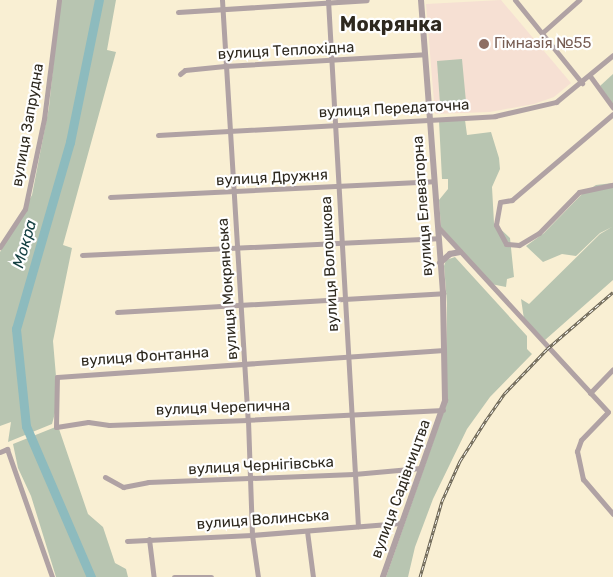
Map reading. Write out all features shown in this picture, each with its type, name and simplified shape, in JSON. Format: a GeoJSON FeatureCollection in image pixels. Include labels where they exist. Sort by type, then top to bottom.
{"type":"FeatureCollection","features":[{"type":"Feature","properties":{"kind":"street","name":"вулиця Запрудна"},"geometry":{"type":"LineString","coordinates":[[0,247],[25,210],[44,119],[59,0]]}},
{"type":"Feature","properties":{"kind":"street","name":"вулиця Мокрянська"},"geometry":{"type":"LineString","coordinates":[[222,0],[245,363],[252,535],[258,577]]}},
{"type":"Feature","properties":{"kind":"street"},"geometry":{"type":"LineString","coordinates":[[178,12],[367,0]]}},
{"type":"Feature","properties":{"kind":"street","name":"вулиця Елеваторна"},"geometry":{"type":"LineString","coordinates":[[421,0],[443,293],[443,410]]}},
{"type":"Feature","properties":{"kind":"street"},"geometry":{"type":"LineString","coordinates":[[516,0],[582,83]]}},
{"type":"Feature","properties":{"kind":"street"},"geometry":{"type":"LineString","coordinates":[[542,32],[579,0]]}},
{"type":"Feature","properties":{"kind":"street","name":"вулиця Волошкова"},"geometry":{"type":"LineString","coordinates":[[328,2],[358,526]]}},
{"type":"Feature","properties":{"kind":"street","name":"вулиця Теплохідна"},"geometry":{"type":"LineString","coordinates":[[180,74],[185,70],[225,66],[425,54]]}},
{"type":"Feature","properties":{"kind":"street","name":"вулиця Передаточна"},"geometry":{"type":"LineString","coordinates":[[158,135],[430,118],[495,116],[537,108],[556,102],[582,83],[613,55]]}},
{"type":"Feature","properties":{"kind":"street"},"geometry":{"type":"LineString","coordinates":[[608,60],[613,64]]}},
{"type":"Feature","properties":{"kind":"street"},"geometry":{"type":"LineString","coordinates":[[590,76],[613,108]]}},
{"type":"Feature","properties":{"kind":"street"},"geometry":{"type":"LineString","coordinates":[[613,114],[512,200],[500,202],[495,214],[496,225],[506,244],[519,245],[539,233],[579,192],[613,185]]}},
{"type":"Feature","properties":{"kind":"street","name":"вулиця Дружня"},"geometry":{"type":"LineString","coordinates":[[110,197],[234,193],[434,181]]}},
{"type":"Feature","properties":{"kind":"street"},"geometry":{"type":"LineString","coordinates":[[438,227],[608,412],[581,440],[577,451],[579,469],[613,514]]}},
{"type":"Feature","properties":{"kind":"street"},"geometry":{"type":"LineString","coordinates":[[82,255],[438,238]]}},
{"type":"Feature","properties":{"kind":"street"},"geometry":{"type":"LineString","coordinates":[[440,263],[450,254],[460,252]]}},
{"type":"Feature","properties":{"kind":"street"},"geometry":{"type":"LineString","coordinates":[[117,312],[443,293]]}},
{"type":"Feature","properties":{"kind":"street","name":"вулиця Фонтанна"},"geometry":{"type":"LineString","coordinates":[[56,377],[444,350]]}},
{"type":"Feature","properties":{"kind":"street"},"geometry":{"type":"LineString","coordinates":[[590,393],[613,369]]}},
{"type":"Feature","properties":{"kind":"street","name":"вулиця Черепична"},"geometry":{"type":"LineString","coordinates":[[56,377],[56,427],[88,422],[109,425],[443,410]]}},
{"type":"Feature","properties":{"kind":"street","name":"вулиця Садівництва"},"geometry":{"type":"LineString","coordinates":[[383,577],[443,410]]}},
{"type":"Feature","properties":{"kind":"street"},"geometry":{"type":"LineString","coordinates":[[0,452],[7,449],[52,577]]}},
{"type":"Feature","properties":{"kind":"street","name":"вулиця Чернігівська"},"geometry":{"type":"LineString","coordinates":[[105,477],[123,487],[148,482],[354,474],[421,468]]}},
{"type":"Feature","properties":{"kind":"street","name":"вулиця Волинська"},"geometry":{"type":"LineString","coordinates":[[127,541],[252,535],[401,523]]}},
{"type":"Feature","properties":{"kind":"street"},"geometry":{"type":"LineString","coordinates":[[307,531],[312,577]]}},
{"type":"Feature","properties":{"kind":"street"},"geometry":{"type":"LineString","coordinates":[[149,539],[154,577]]}},
{"type":"Feature","properties":{"kind":"street"},"geometry":{"type":"LineString","coordinates":[[174,577],[211,577]]}},
{"type":"Feature","properties":{"kind":"shaded area","name":"Гімназія №55"},"geometry":{"type":"Polygon","coordinates":[[[501,0],[571,83],[554,97],[534,104],[490,112],[435,114],[426,4],[501,0]]]}},
{"type":"Feature","properties":{"kind":"green space"},"geometry":{"type":"Polygon","coordinates":[[[60,0],[116,0],[107,50],[116,52],[63,245],[72,248],[53,341],[57,388],[52,424],[8,442],[11,422],[0,426],[0,252],[32,195],[49,107],[60,0]]]}},
{"type":"Feature","properties":{"kind":"green space"},"geometry":{"type":"Polygon","coordinates":[[[462,59],[466,102],[440,104],[437,61],[462,59]]]}},
{"type":"Feature","properties":{"kind":"green space"},"geometry":{"type":"Polygon","coordinates":[[[613,74],[613,105],[600,86],[613,74]]]}},
{"type":"Feature","properties":{"kind":"green space"},"geometry":{"type":"Polygon","coordinates":[[[465,120],[467,135],[491,132],[499,158],[500,169],[492,187],[494,223],[510,238],[514,277],[507,279],[506,287],[491,284],[441,227],[439,200],[448,189],[448,179],[442,179],[439,121],[465,120]]]}},
{"type":"Feature","properties":{"kind":"green space"},"geometry":{"type":"Polygon","coordinates":[[[613,183],[613,280],[545,340],[524,319],[521,299],[529,304],[600,234],[612,227],[600,233],[576,256],[562,254],[543,262],[526,246],[544,233],[582,194],[596,185],[613,183]]]}},
{"type":"Feature","properties":{"kind":"green space"},"geometry":{"type":"Polygon","coordinates":[[[455,257],[527,336],[527,349],[532,354],[490,397],[467,429],[433,499],[415,547],[408,577],[386,577],[446,405],[447,303],[444,266],[446,260],[455,257]]]}},
{"type":"Feature","properties":{"kind":"green space"},"geometry":{"type":"Polygon","coordinates":[[[58,426],[88,514],[103,527],[115,563],[126,569],[128,577],[56,577],[31,496],[18,468],[13,444],[58,426]]]}},
{"type":"Feature","properties":{"kind":"waterway","name":"Мокра"},"geometry":{"type":"LineString","coordinates":[[91,577],[26,426],[16,329],[70,142],[99,0]]}},
{"type":"Feature","properties":{"kind":"railway"},"geometry":{"type":"LineString","coordinates":[[420,577],[442,501],[460,461],[486,420],[505,393],[547,349],[613,292]]}},
{"type":"Feature","properties":{"kind":"place","name":"Гімназія №55"},"geometry":{"type":"Point","coordinates":[484,44]}},
{"type":"Feature","properties":{"kind":"district","name":"Мокрянка"},"geometry":{"type":"Point","coordinates":[391,24]}}]}
